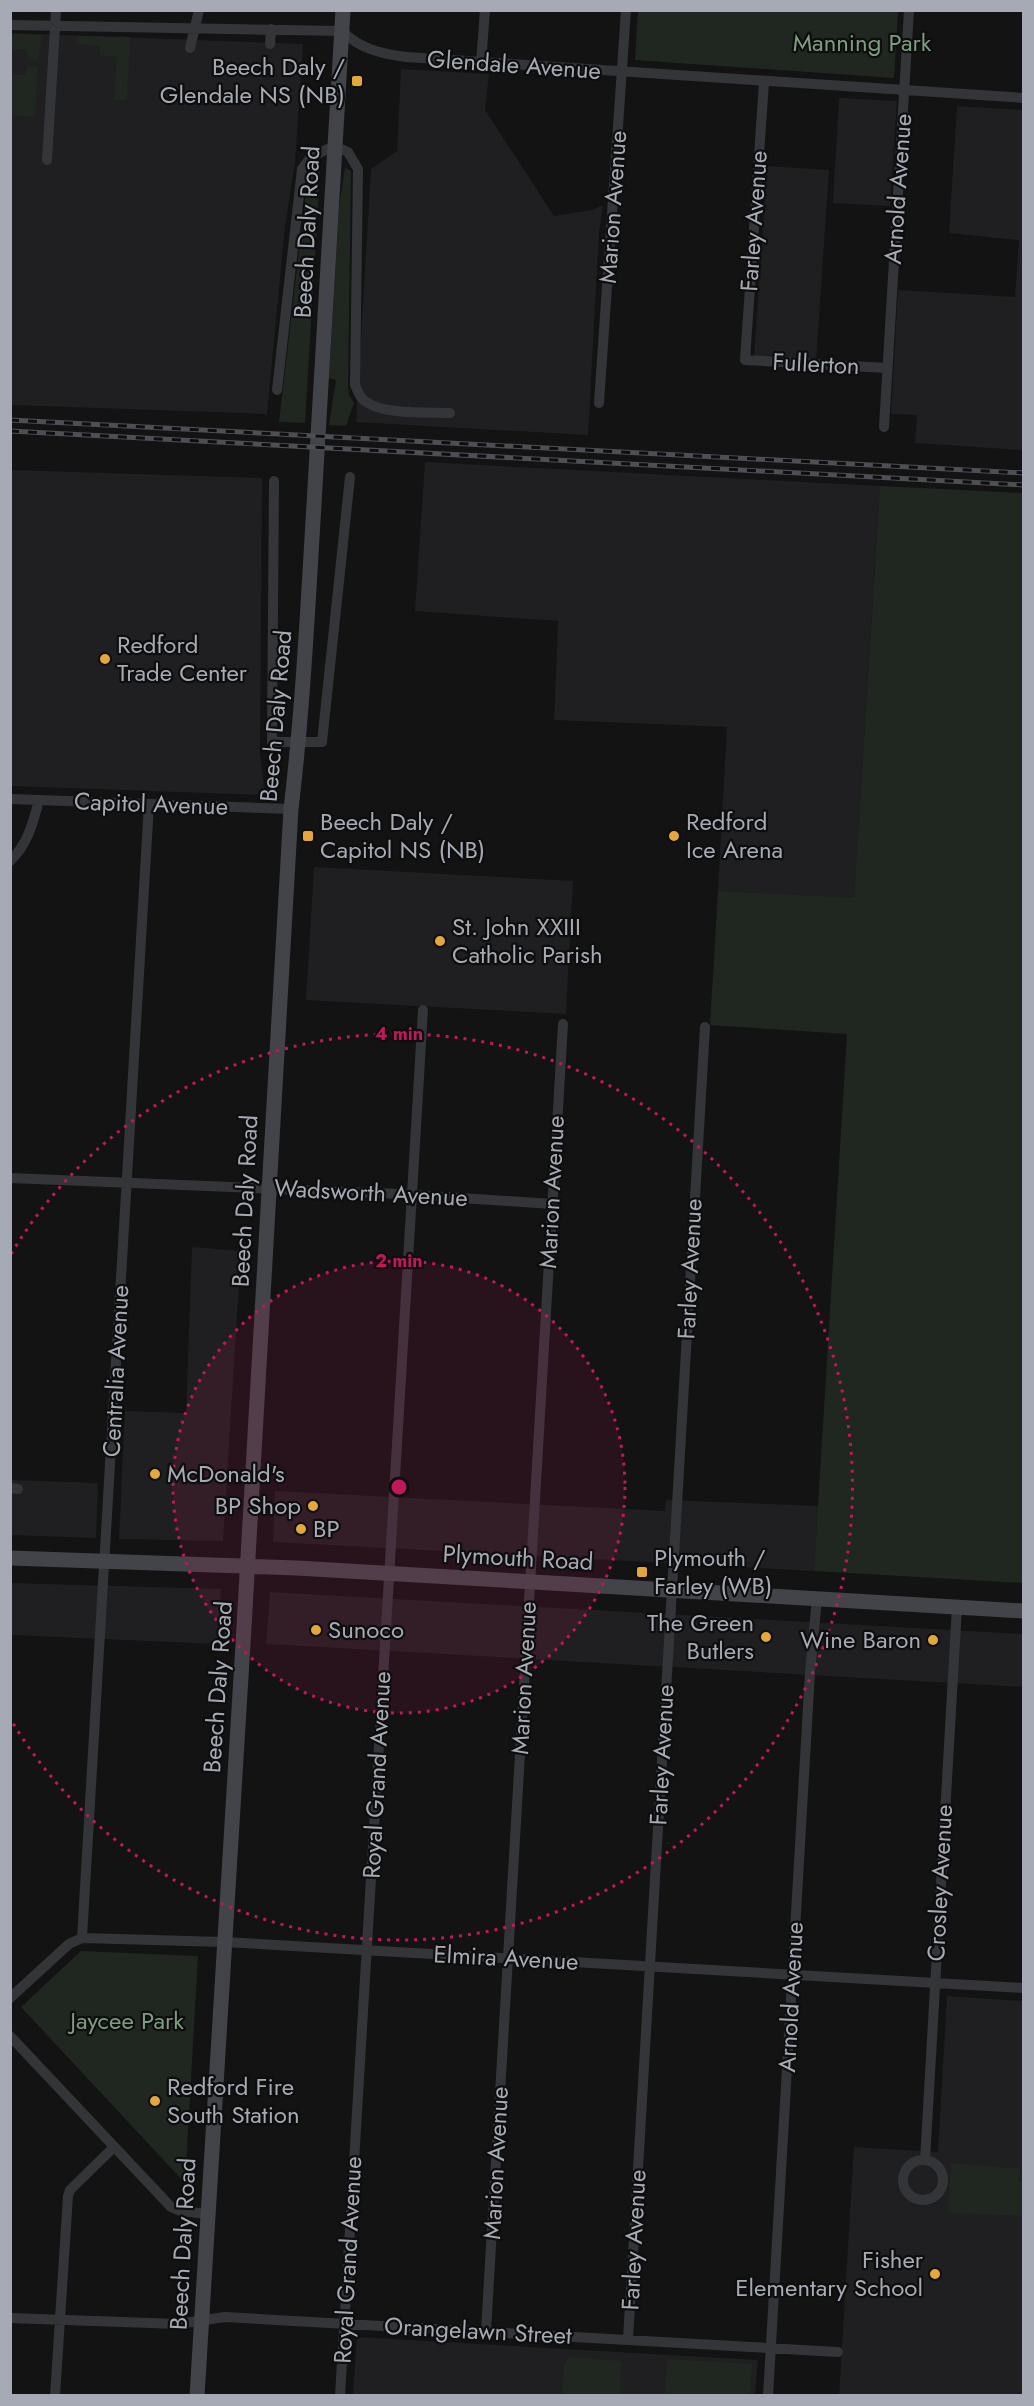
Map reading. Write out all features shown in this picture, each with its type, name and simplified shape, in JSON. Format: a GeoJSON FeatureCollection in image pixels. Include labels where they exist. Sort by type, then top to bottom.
{"type":"FeatureCollection","features":[{"type":"Feature","properties":{"kind":"main road","name":"Beech Daly Road"},"geometry":{"type":"LineString","coordinates":[[197,2396],[248,1566],[291,809],[299,743],[343,10]]}},
{"type":"Feature","properties":{"kind":"main road","name":"Plymouth Road"},"geometry":{"type":"LineString","coordinates":[[10,1557],[248,1566],[1023,1611]]}},
{"type":"Feature","properties":{"kind":"street"},"geometry":{"type":"LineString","coordinates":[[46,160],[56,10]]}},
{"type":"Feature","properties":{"kind":"street"},"geometry":{"type":"LineString","coordinates":[[190,48],[199,10]]}},
{"type":"Feature","properties":{"kind":"street"},"geometry":{"type":"LineString","coordinates":[[481,63],[485,10]]}},
{"type":"Feature","properties":{"kind":"street","name":"Marion Avenue"},"geometry":{"type":"LineString","coordinates":[[599,403],[626,10]]}},
{"type":"Feature","properties":{"kind":"street","name":"Arnold Avenue"},"geometry":{"type":"LineString","coordinates":[[884,427],[909,10]]}},
{"type":"Feature","properties":{"kind":"street"},"geometry":{"type":"LineString","coordinates":[[10,25],[342,31]]}},
{"type":"Feature","properties":{"kind":"street"},"geometry":{"type":"LineString","coordinates":[[270,44],[271,29]]}},
{"type":"Feature","properties":{"kind":"street","name":"Glendale Avenue"},"geometry":{"type":"LineString","coordinates":[[342,31],[352,42],[393,55],[904,92],[1023,98]]}},
{"type":"Feature","properties":{"kind":"street","name":"Farley Avenue"},"geometry":{"type":"LineString","coordinates":[[745,360],[764,82]]}},
{"type":"Feature","properties":{"kind":"street"},"geometry":{"type":"LineString","coordinates":[[277,390],[302,169],[311,157],[334,146],[348,152],[358,169],[356,385],[358,394],[372,405],[387,409],[450,413]]}},
{"type":"Feature","properties":{"kind":"street","name":"Fullerton"},"geometry":{"type":"LineString","coordinates":[[745,360],[887,368]]}},
{"type":"Feature","properties":{"kind":"street"},"geometry":{"type":"LineString","coordinates":[[274,481],[272,742],[322,742],[350,477]]}},
{"type":"Feature","properties":{"kind":"street","name":"Capitol Avenue"},"geometry":{"type":"LineString","coordinates":[[10,799],[291,809]]}},
{"type":"Feature","properties":{"kind":"street"},"geometry":{"type":"LineString","coordinates":[[10,861],[20,852],[28,838],[39,800]]}},
{"type":"Feature","properties":{"kind":"street","name":"Centralia Avenue"},"geometry":{"type":"LineString","coordinates":[[82,1938],[149,804]]}},
{"type":"Feature","properties":{"kind":"street","name":"Royal Grand Avenue"},"geometry":{"type":"LineString","coordinates":[[340,2396],[423,1010]]}},
{"type":"Feature","properties":{"kind":"street","name":"Marion Avenue"},"geometry":{"type":"LineString","coordinates":[[486,2331],[563,1024]]}},
{"type":"Feature","properties":{"kind":"street","name":"Farley Avenue"},"geometry":{"type":"LineString","coordinates":[[628,2339],[705,1026]]}},
{"type":"Feature","properties":{"kind":"street","name":"Wadsworth Avenue"},"geometry":{"type":"LineString","coordinates":[[10,1178],[411,1194],[552,1204]]}},
{"type":"Feature","properties":{"kind":"street","name":"Arnold Avenue"},"geometry":{"type":"LineString","coordinates":[[768,2396],[792,1974],[817,1598]]}},
{"type":"Feature","properties":{"kind":"street","name":"Crosley Avenue"},"geometry":{"type":"LineString","coordinates":[[924,2160],[957,1607]]}},
{"type":"Feature","properties":{"kind":"street"},"geometry":{"type":"LineString","coordinates":[[10,1998],[69,1944],[82,1938]]}},
{"type":"Feature","properties":{"kind":"street","name":"Elmira Avenue"},"geometry":{"type":"LineString","coordinates":[[82,1938],[224,1942],[1023,1988]]}},
{"type":"Feature","properties":{"kind":"street"},"geometry":{"type":"LineString","coordinates":[[10,2036],[171,2207],[180,2211],[208,2214]]}},
{"type":"Feature","properties":{"kind":"street"},"geometry":{"type":"LineString","coordinates":[[55,2396],[68,2196],[70,2190],[114,2147]]}},
{"type":"Feature","properties":{"kind":"street","name":"Orangelawn Street"},"geometry":{"type":"LineString","coordinates":[[10,2318],[178,2325],[225,2317],[838,2352]]}},
{"type":"Feature","properties":{"kind":"shaded area"},"geometry":{"type":"Polygon","coordinates":[[[11,33],[303,44],[295,163],[285,226],[267,414],[11,405],[11,33]]]}},
{"type":"Feature","properties":{"kind":"shaded area"},"geometry":{"type":"Polygon","coordinates":[[[401,69],[489,74],[485,110],[554,216],[592,210],[603,205],[599,233],[588,435],[356,422],[371,169],[397,151],[401,69]]]}},
{"type":"Feature","properties":{"kind":"shaded area"},"geometry":{"type":"Polygon","coordinates":[[[839,98],[897,101],[890,206],[833,203],[839,98]]]}},
{"type":"Feature","properties":{"kind":"shaded area"},"geometry":{"type":"Polygon","coordinates":[[[957,106],[1023,110],[1023,450],[915,443],[917,415],[891,414],[898,290],[1015,297],[1019,240],[949,233],[957,106]]]}},
{"type":"Feature","properties":{"kind":"shaded area"},"geometry":{"type":"Polygon","coordinates":[[[767,166],[829,170],[816,361],[754,357],[767,166]]]}},
{"type":"Feature","properties":{"kind":"shaded area"},"geometry":{"type":"Polygon","coordinates":[[[425,462],[880,486],[854,899],[718,891],[727,727],[554,720],[558,621],[415,611],[425,462]]]}},
{"type":"Feature","properties":{"kind":"shaded area"},"geometry":{"type":"Polygon","coordinates":[[[11,470],[262,478],[260,754],[265,795],[11,786],[11,470]]]}},
{"type":"Feature","properties":{"kind":"shaded area","name":"St. John XXIII Catholic Parish"},"geometry":{"type":"Polygon","coordinates":[[[314,867],[573,881],[566,1014],[306,1000],[314,867]]]}},
{"type":"Feature","properties":{"kind":"shaded area"},"geometry":{"type":"Polygon","coordinates":[[[192,1247],[241,1251],[223,1541],[119,1539],[125,1411],[186,1413],[192,1247]]]}},
{"type":"Feature","properties":{"kind":"shaded area"},"geometry":{"type":"Polygon","coordinates":[[[11,1480],[98,1483],[96,1538],[11,1535],[11,1480]]]}},
{"type":"Feature","properties":{"kind":"shaded area"},"geometry":{"type":"Polygon","coordinates":[[[275,1491],[665,1511],[666,1500],[818,1506],[814,1571],[273,1542],[275,1491]]]}},
{"type":"Feature","properties":{"kind":"shaded area"},"geometry":{"type":"Polygon","coordinates":[[[11,1583],[221,1589],[217,1644],[11,1635],[11,1583]]]}},
{"type":"Feature","properties":{"kind":"shaded area"},"geometry":{"type":"Polygon","coordinates":[[[270,1592],[1023,1634],[1023,1687],[266,1644],[270,1592]]]}},
{"type":"Feature","properties":{"kind":"shaded area","name":"Fisher Elementary School"},"geometry":{"type":"Polygon","coordinates":[[[947,1996],[1023,2001],[1023,2395],[839,2396],[854,2147],[938,2152],[947,1996]]]}},
{"type":"Feature","properties":{"kind":"shaded area"},"geometry":{"type":"Polygon","coordinates":[[[357,2337],[758,2360],[755,2395],[353,2396],[357,2337]]]}},
{"type":"Feature","properties":{"kind":"green space","name":"Manning Park"},"geometry":{"type":"Polygon","coordinates":[[[638,11],[898,11],[894,78],[635,60],[638,11]]]}},
{"type":"Feature","properties":{"kind":"green space"},"geometry":{"type":"Polygon","coordinates":[[[11,34],[42,35],[38,60],[28,59],[27,49],[11,49],[11,34]]]}},
{"type":"Feature","properties":{"kind":"green space"},"geometry":{"type":"Polygon","coordinates":[[[77,36],[130,37],[127,100],[114,100],[117,57],[100,55],[100,46],[76,44],[77,36]]]}},
{"type":"Feature","properties":{"kind":"green space"},"geometry":{"type":"Polygon","coordinates":[[[28,67],[38,67],[35,117],[11,115],[11,75],[25,75],[28,67]]]}},
{"type":"Feature","properties":{"kind":"green space"},"geometry":{"type":"Polygon","coordinates":[[[314,167],[319,169],[320,174],[305,423],[279,422],[308,175],[309,170],[314,167]]]}},
{"type":"Feature","properties":{"kind":"green space"},"geometry":{"type":"Polygon","coordinates":[[[345,167],[351,171],[348,386],[349,395],[354,403],[346,426],[329,425],[336,380],[329,378],[339,208],[345,167]]]}},
{"type":"Feature","properties":{"kind":"green space"},"geometry":{"type":"Polygon","coordinates":[[[880,486],[1023,493],[1023,1583],[814,1571],[847,1034],[710,1025],[718,891],[854,898],[880,486]]]}},
{"type":"Feature","properties":{"kind":"green space","name":"Jaycee Park"},"geometry":{"type":"Polygon","coordinates":[[[81,1951],[198,1956],[185,2183],[21,2007],[81,1951]]]}},
{"type":"Feature","properties":{"kind":"green space"},"geometry":{"type":"Polygon","coordinates":[[[951,2163],[1020,2169],[1018,2181],[1022,2182],[1022,2216],[948,2213],[951,2163]]]}},
{"type":"Feature","properties":{"kind":"green space"},"geometry":{"type":"Polygon","coordinates":[[[570,2357],[621,2361],[620,2395],[562,2395],[564,2364],[570,2357]]]}},
{"type":"Feature","properties":{"kind":"green space"},"geometry":{"type":"Polygon","coordinates":[[[667,2359],[752,2364],[750,2395],[665,2395],[667,2359]]]}},
{"type":"Feature","properties":{"kind":"railway"},"geometry":{"type":"LineString","coordinates":[[10,420],[1024,473]]}},
{"type":"Feature","properties":{"kind":"railway"},"geometry":{"type":"LineString","coordinates":[[10,431],[1024,485]]}},
{"type":"Feature","properties":{"kind":"place","name":"Beech Daly / Glendale NS (NB)"},"geometry":{"type":"Point","coordinates":[357,81]}},
{"type":"Feature","properties":{"kind":"place","name":"Redford Trade Center"},"geometry":{"type":"Point","coordinates":[105,659]}},
{"type":"Feature","properties":{"kind":"place","name":"Beech Daly / Capitol NS (NB)"},"geometry":{"type":"Point","coordinates":[308,836]}},
{"type":"Feature","properties":{"kind":"place","name":"Redford Ice Arena"},"geometry":{"type":"Point","coordinates":[674,836]}},
{"type":"Feature","properties":{"kind":"place","name":"St. John XXIII Catholic Parish"},"geometry":{"type":"Point","coordinates":[440,941]}},
{"type":"Feature","properties":{"kind":"place","name":"McDonald's"},"geometry":{"type":"Point","coordinates":[155,1474]}},
{"type":"Feature","properties":{"kind":"place","name":"BP Shop"},"geometry":{"type":"Point","coordinates":[313,1506]}},
{"type":"Feature","properties":{"kind":"place","name":"BP"},"geometry":{"type":"Point","coordinates":[301,1529]}},
{"type":"Feature","properties":{"kind":"place","name":"Plymouth / Farley (WB)"},"geometry":{"type":"Point","coordinates":[642,1572]}},
{"type":"Feature","properties":{"kind":"place","name":"Sunoco"},"geometry":{"type":"Point","coordinates":[316,1630]}},
{"type":"Feature","properties":{"kind":"place","name":"The Green Butlers"},"geometry":{"type":"Point","coordinates":[766,1637]}},
{"type":"Feature","properties":{"kind":"place","name":"Wine Baron"},"geometry":{"type":"Point","coordinates":[933,1640]}},
{"type":"Feature","properties":{"kind":"place","name":"Redford Fire South Station"},"geometry":{"type":"Point","coordinates":[155,2101]}},
{"type":"Feature","properties":{"kind":"place","name":"Fisher Elementary School"},"geometry":{"type":"Point","coordinates":[935,2274]}}]}
